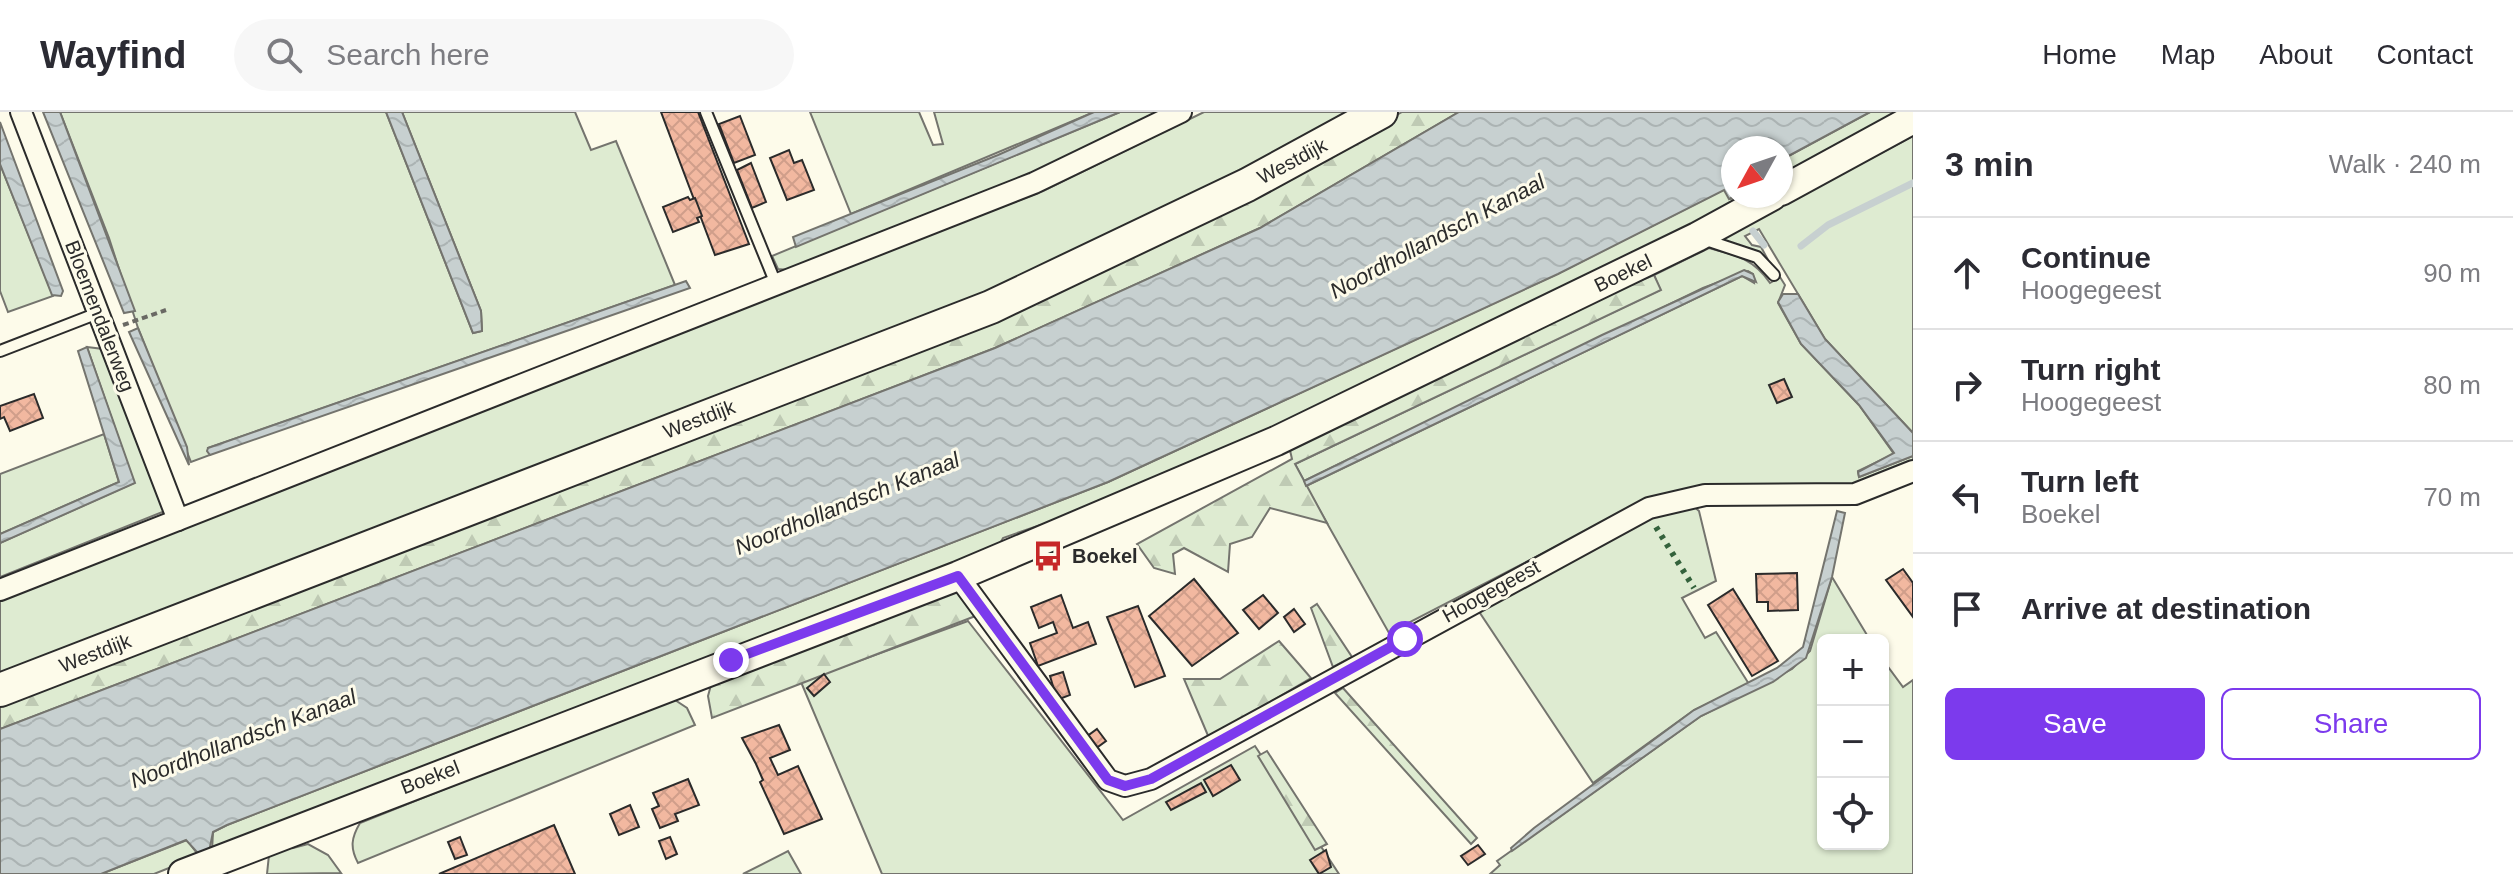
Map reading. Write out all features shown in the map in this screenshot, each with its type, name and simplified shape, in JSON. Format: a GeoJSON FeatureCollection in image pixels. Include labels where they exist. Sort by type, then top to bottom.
{"type":"FeatureCollection","features":[{"type":"Feature","properties":{"kind":"main road","name":"Westdijk"},"geometry":{"type":"LineString","coordinates":[[0,690],[991,307],[1247,185],[1381,112]]}},
{"type":"Feature","properties":{"kind":"street","name":"Bloemendalerweg"},"geometry":{"type":"LineString","coordinates":[[21,112],[178,520]]}},
{"type":"Feature","properties":{"kind":"street"},"geometry":{"type":"LineString","coordinates":[[0,590],[1034,183],[1181,112]]}},
{"type":"Feature","properties":{"kind":"street"},"geometry":{"type":"LineString","coordinates":[[1793,184],[1913,119]]}},
{"type":"Feature","properties":{"kind":"street","name":"Boekel"},"geometry":{"type":"LineString","coordinates":[[189,872],[958,576],[1276,441],[1697,237],[1750,208]]}},
{"type":"Feature","properties":{"kind":"street","name":"Hoogegeest"},"geometry":{"type":"LineString","coordinates":[[958,576],[1108,780],[1125,786],[1151,779],[1649,508],[1705,495],[1855,494],[1913,471]]}},
{"type":"Feature","properties":{"kind":"lane"},"geometry":{"type":"LineString","coordinates":[[706,112],[776,284]]}},
{"type":"Feature","properties":{"kind":"lane"},"geometry":{"type":"LineString","coordinates":[[1697,237],[1757,257],[1774,275]]}},
{"type":"Feature","properties":{"kind":"lane"},"geometry":{"type":"LineString","coordinates":[[0,351],[102,322]]}},
{"type":"Feature","properties":{"kind":"path"},"geometry":{"type":"LineString","coordinates":[[102,322],[166,310]]}},
{"type":"Feature","properties":{"kind":"green space"},"geometry":{"type":"Polygon","coordinates":[[[60,112],[386,112],[473,333],[482,331],[481,311],[402,112],[575,112],[591,150],[616,141],[675,285],[208,448],[210,455],[191,462],[138,328],[109,238],[60,112]]]}},
{"type":"Feature","properties":{"kind":"green space"},"geometry":{"type":"Polygon","coordinates":[[[810,112],[919,112],[933,145],[943,144],[934,112],[1094,112],[851,214],[810,112]]]}},
{"type":"Feature","properties":{"kind":"green space"},"geometry":{"type":"Polygon","coordinates":[[[1120,112],[1162,112],[1025,177],[789,270],[778,269],[772,256],[1120,112]]]}},
{"type":"Feature","properties":{"kind":"green space"},"geometry":{"type":"Polygon","coordinates":[[[1204,112],[1358,112],[1091,250],[731,396],[0,676],[0,600],[616,355],[1043,191],[1204,112]]]}},
{"type":"Feature","properties":{"kind":"green space"},"geometry":{"type":"Polygon","coordinates":[[[1402,112],[1459,112],[1260,228],[995,348],[0,729],[0,702],[1296,173],[1402,112]]]}},
{"type":"Feature","properties":{"kind":"green space"},"geometry":{"type":"Polygon","coordinates":[[[1870,112],[1913,112],[1793,177],[1793,154],[1870,112]]]}},
{"type":"Feature","properties":{"kind":"green space"},"geometry":{"type":"Polygon","coordinates":[[[1913,136],[1913,433],[1825,339],[1759,229],[1745,236],[1752,245],[1761,247],[1767,258],[1725,241],[1724,236],[1777,208],[1793,208],[1793,199],[1913,136]]]}},
{"type":"Feature","properties":{"kind":"green space"},"geometry":{"type":"Polygon","coordinates":[[[0,164],[53,296],[8,312],[0,291],[0,164]]]}},
{"type":"Feature","properties":{"kind":"green space"},"geometry":{"type":"Polygon","coordinates":[[[1721,191],[1721,208],[1730,208],[1218,454],[1044,528],[1040,525],[1003,538],[998,547],[212,851],[213,832],[227,825],[1108,482],[1557,274],[1721,191]]]}},
{"type":"Feature","properties":{"kind":"green space"},"geometry":{"type":"Polygon","coordinates":[[[1709,248],[1751,263],[1770,283],[1780,277],[1785,285],[1778,303],[1801,344],[1859,405],[1894,454],[1858,471],[1859,477],[1913,456],[1913,464],[1856,487],[1625,511],[1389,633],[1306,486],[1742,276],[1754,283],[1753,274],[1748,271],[1703,288],[1304,481],[1295,464],[1660,290],[1654,275],[1709,248]]]}},
{"type":"Feature","properties":{"kind":"green space"},"geometry":{"type":"Polygon","coordinates":[[[1654,275],[1661,290],[1295,464],[1327,523],[1270,508],[1252,537],[1230,544],[1228,572],[1184,548],[1173,554],[1175,574],[1154,568],[1137,544],[1292,459],[1289,446],[1560,314],[1654,275]]]}},
{"type":"Feature","properties":{"kind":"green space"},"geometry":{"type":"Polygon","coordinates":[[[87,347],[103,349],[165,511],[0,577],[0,543],[134,483],[87,347]]]}},
{"type":"Feature","properties":{"kind":"green space"},"geometry":{"type":"Polygon","coordinates":[[[104,434],[119,482],[0,534],[0,474],[104,434]]]}},
{"type":"Feature","properties":{"kind":"green space"},"geometry":{"type":"Polygon","coordinates":[[[1691,504],[1699,511],[1716,581],[1682,598],[1705,638],[1716,632],[1749,684],[1694,710],[1593,783],[1478,610],[1655,513],[1691,504]]]}},
{"type":"Feature","properties":{"kind":"green space"},"geometry":{"type":"Polygon","coordinates":[[[1832,577],[1866,634],[1817,634],[1817,850],[1889,850],[1889,668],[1903,687],[1913,680],[1913,874],[1490,874],[1500,865],[1497,861],[1701,716],[1792,669],[1810,651],[1832,577]]]}},
{"type":"Feature","properties":{"kind":"green space"},"geometry":{"type":"Polygon","coordinates":[[[946,590],[958,593],[978,615],[712,718],[708,696],[711,685],[946,590]]]}},
{"type":"Feature","properties":{"kind":"green space"},"geometry":{"type":"Polygon","coordinates":[[[1317,604],[1352,657],[1333,667],[1311,608],[1317,604]]]}},
{"type":"Feature","properties":{"kind":"green space"},"geometry":{"type":"Polygon","coordinates":[[[968,621],[1123,820],[1255,746],[1339,874],[882,874],[801,682],[968,621]]]}},
{"type":"Feature","properties":{"kind":"green space"},"geometry":{"type":"Polygon","coordinates":[[[1279,641],[1311,678],[1209,738],[1184,679],[1220,679],[1279,641]]]}},
{"type":"Feature","properties":{"kind":"green space"},"geometry":{"type":"Polygon","coordinates":[[[1343,688],[1477,838],[1471,844],[1335,693],[1343,688]]]}},
{"type":"Feature","properties":{"kind":"green space"},"geometry":{"type":"Polygon","coordinates":[[[672,698],[687,708],[695,725],[358,863],[353,843],[360,823],[672,698]]]}},
{"type":"Feature","properties":{"kind":"green space"},"geometry":{"type":"Polygon","coordinates":[[[1267,751],[1327,844],[1315,850],[1258,756],[1267,751]]]}},
{"type":"Feature","properties":{"kind":"green space"},"geometry":{"type":"Polygon","coordinates":[[[187,840],[199,856],[154,874],[101,874],[187,840]]]}},
{"type":"Feature","properties":{"kind":"green space"},"geometry":{"type":"Polygon","coordinates":[[[291,843],[293,848],[308,844],[328,855],[341,873],[267,874],[269,855],[291,843]]]}},
{"type":"Feature","properties":{"kind":"green space"},"geometry":{"type":"Polygon","coordinates":[[[788,851],[801,874],[743,874],[788,851]]]}},
{"type":"Feature","properties":{"kind":"water"},"geometry":{"type":"Polygon","coordinates":[[[43,112],[60,112],[135,311],[124,313],[43,112]]]}},
{"type":"Feature","properties":{"kind":"water"},"geometry":{"type":"Polygon","coordinates":[[[386,112],[402,112],[481,311],[482,331],[473,333],[386,112]]]}},
{"type":"Feature","properties":{"kind":"water"},"geometry":{"type":"Polygon","coordinates":[[[1094,112],[1120,112],[796,247],[793,237],[998,155],[1094,112]]]}},
{"type":"Feature","properties":{"kind":"water","name":"Noordhollandsch Kanaal"},"geometry":{"type":"Polygon","coordinates":[[[1459,112],[1870,112],[1793,154],[1793,136],[1721,136],[1721,192],[1558,274],[1108,482],[227,825],[213,832],[210,847],[222,874],[205,874],[197,852],[186,840],[101,874],[0,874],[0,729],[995,348],[1260,228],[1459,112]]]}},
{"type":"Feature","properties":{"kind":"water"},"geometry":{"type":"Polygon","coordinates":[[[0,122],[63,291],[61,296],[52,295],[0,164],[0,122]]]}},
{"type":"Feature","properties":{"kind":"water"},"geometry":{"type":"Polygon","coordinates":[[[1744,270],[1753,274],[1756,282],[1742,276],[1306,486],[1304,481],[1602,335],[1744,270]]]}},
{"type":"Feature","properties":{"kind":"water"},"geometry":{"type":"Polygon","coordinates":[[[686,281],[690,288],[210,455],[207,451],[208,448],[686,281]]]}},
{"type":"Feature","properties":{"kind":"water"},"geometry":{"type":"Polygon","coordinates":[[[1783,294],[1798,294],[1825,339],[1913,433],[1913,456],[1859,477],[1858,472],[1894,453],[1859,405],[1801,344],[1778,302],[1783,294]]]}},
{"type":"Feature","properties":{"kind":"water"},"geometry":{"type":"Polygon","coordinates":[[[138,328],[187,447],[189,465],[129,332],[138,328]]]}},
{"type":"Feature","properties":{"kind":"water"},"geometry":{"type":"Polygon","coordinates":[[[87,347],[135,483],[0,543],[0,534],[119,482],[78,351],[87,347]]]}},
{"type":"Feature","properties":{"kind":"water"},"geometry":{"type":"Polygon","coordinates":[[[1837,511],[1845,513],[1832,577],[1806,658],[1773,682],[1701,716],[1512,851],[1511,848],[1534,828],[1694,710],[1777,668],[1803,647],[1837,511]]]}},
{"type":"Feature","properties":{"kind":"building"},"geometry":{"type":"Polygon","coordinates":[[[661,112],[698,112],[749,244],[715,255],[661,112]]]}},
{"type":"Feature","properties":{"kind":"building"},"geometry":{"type":"Polygon","coordinates":[[[740,116],[755,155],[734,163],[719,124],[740,116]]]}},
{"type":"Feature","properties":{"kind":"building"},"geometry":{"type":"Polygon","coordinates":[[[789,150],[794,163],[802,160],[814,190],[787,200],[770,158],[789,150]]]}},
{"type":"Feature","properties":{"kind":"building"},"geometry":{"type":"Polygon","coordinates":[[[751,163],[766,202],[752,208],[737,170],[751,163]]]}},
{"type":"Feature","properties":{"kind":"building"},"geometry":{"type":"Polygon","coordinates":[[[688,197],[690,200],[695,198],[702,216],[697,218],[699,222],[673,232],[663,207],[688,197]]]}},
{"type":"Feature","properties":{"kind":"building"},"geometry":{"type":"Polygon","coordinates":[[[1784,379],[1792,397],[1777,403],[1769,385],[1784,379]]]}},
{"type":"Feature","properties":{"kind":"building"},"geometry":{"type":"Polygon","coordinates":[[[34,394],[43,418],[10,431],[4,417],[0,419],[0,406],[34,394]]]}},
{"type":"Feature","properties":{"kind":"building"},"geometry":{"type":"Polygon","coordinates":[[[1903,569],[1913,583],[1913,617],[1886,580],[1903,569]]]}},
{"type":"Feature","properties":{"kind":"building"},"geometry":{"type":"Polygon","coordinates":[[[1797,573],[1798,610],[1768,611],[1768,602],[1757,602],[1756,574],[1797,573]]]}},
{"type":"Feature","properties":{"kind":"building"},"geometry":{"type":"Polygon","coordinates":[[[1194,579],[1238,633],[1192,666],[1149,616],[1194,579]]]}},
{"type":"Feature","properties":{"kind":"building"},"geometry":{"type":"Polygon","coordinates":[[[1733,589],[1778,661],[1752,676],[1708,605],[1733,589]]]}},
{"type":"Feature","properties":{"kind":"building"},"geometry":{"type":"Polygon","coordinates":[[[1061,595],[1073,628],[1088,622],[1096,644],[1038,666],[1030,643],[1057,633],[1053,622],[1039,628],[1031,607],[1061,595]]]}},
{"type":"Feature","properties":{"kind":"building"},"geometry":{"type":"Polygon","coordinates":[[[1263,595],[1278,613],[1259,629],[1243,610],[1263,595]]]}},
{"type":"Feature","properties":{"kind":"building"},"geometry":{"type":"Polygon","coordinates":[[[1138,606],[1165,676],[1135,687],[1107,617],[1138,606]]]}},
{"type":"Feature","properties":{"kind":"building"},"geometry":{"type":"Polygon","coordinates":[[[1294,609],[1305,624],[1294,632],[1284,617],[1294,609]]]}},
{"type":"Feature","properties":{"kind":"building"},"geometry":{"type":"Polygon","coordinates":[[[1063,672],[1070,695],[1057,700],[1050,676],[1063,672]]]}},
{"type":"Feature","properties":{"kind":"building"},"geometry":{"type":"Polygon","coordinates":[[[824,674],[830,682],[814,696],[807,688],[824,674]]]}},
{"type":"Feature","properties":{"kind":"building"},"geometry":{"type":"Polygon","coordinates":[[[779,725],[790,750],[770,758],[778,775],[798,766],[822,819],[784,834],[760,782],[763,780],[756,764],[742,738],[779,725]]]}},
{"type":"Feature","properties":{"kind":"building"},"geometry":{"type":"Polygon","coordinates":[[[1097,729],[1106,741],[1095,749],[1086,737],[1097,729]]]}},
{"type":"Feature","properties":{"kind":"building"},"geometry":{"type":"Polygon","coordinates":[[[1231,765],[1240,780],[1213,796],[1204,780],[1231,765]]]}},
{"type":"Feature","properties":{"kind":"building"},"geometry":{"type":"Polygon","coordinates":[[[688,779],[699,805],[675,814],[678,821],[660,828],[652,809],[659,806],[653,793],[688,779]]]}},
{"type":"Feature","properties":{"kind":"building"},"geometry":{"type":"Polygon","coordinates":[[[1201,783],[1206,792],[1171,810],[1166,802],[1201,783]]]}},
{"type":"Feature","properties":{"kind":"building"},"geometry":{"type":"Polygon","coordinates":[[[630,805],[639,827],[619,835],[610,814],[630,805]]]}},
{"type":"Feature","properties":{"kind":"building"},"geometry":{"type":"Polygon","coordinates":[[[554,825],[575,874],[439,874],[554,825]]]}},
{"type":"Feature","properties":{"kind":"building"},"geometry":{"type":"Polygon","coordinates":[[[460,837],[467,855],[455,859],[448,842],[460,837]]]}},
{"type":"Feature","properties":{"kind":"building"},"geometry":{"type":"Polygon","coordinates":[[[670,837],[677,854],[666,859],[659,841],[670,837]]]}},
{"type":"Feature","properties":{"kind":"building"},"geometry":{"type":"Polygon","coordinates":[[[1478,845],[1485,854],[1468,865],[1461,856],[1478,845]]]}},
{"type":"Feature","properties":{"kind":"building"},"geometry":{"type":"Polygon","coordinates":[[[1326,850],[1331,867],[1319,874],[1310,860],[1326,850]]]}},
{"type":"Feature","properties":{"kind":"waterway"},"geometry":{"type":"LineString","coordinates":[[1801,246],[1828,225],[1913,183]]}},
{"type":"Feature","properties":{"kind":"waterway"},"geometry":{"type":"LineString","coordinates":[[1753,231],[1764,245]]}},
{"type":"Feature","properties":{"kind":"hedge"},"geometry":{"type":"LineString","coordinates":[[1656,527],[1694,588]]}},
{"type":"Feature","properties":{"kind":"place","name":"Boekel"},"geometry":{"type":"Point","coordinates":[1048,556]}},
{"type":"Feature","properties":{"kind":"route"},"geometry":{"type":"LineString","coordinates":[[731,660],[958,576],[1108,780],[1125,786],[1151,779],[1405,639]]}}]}
